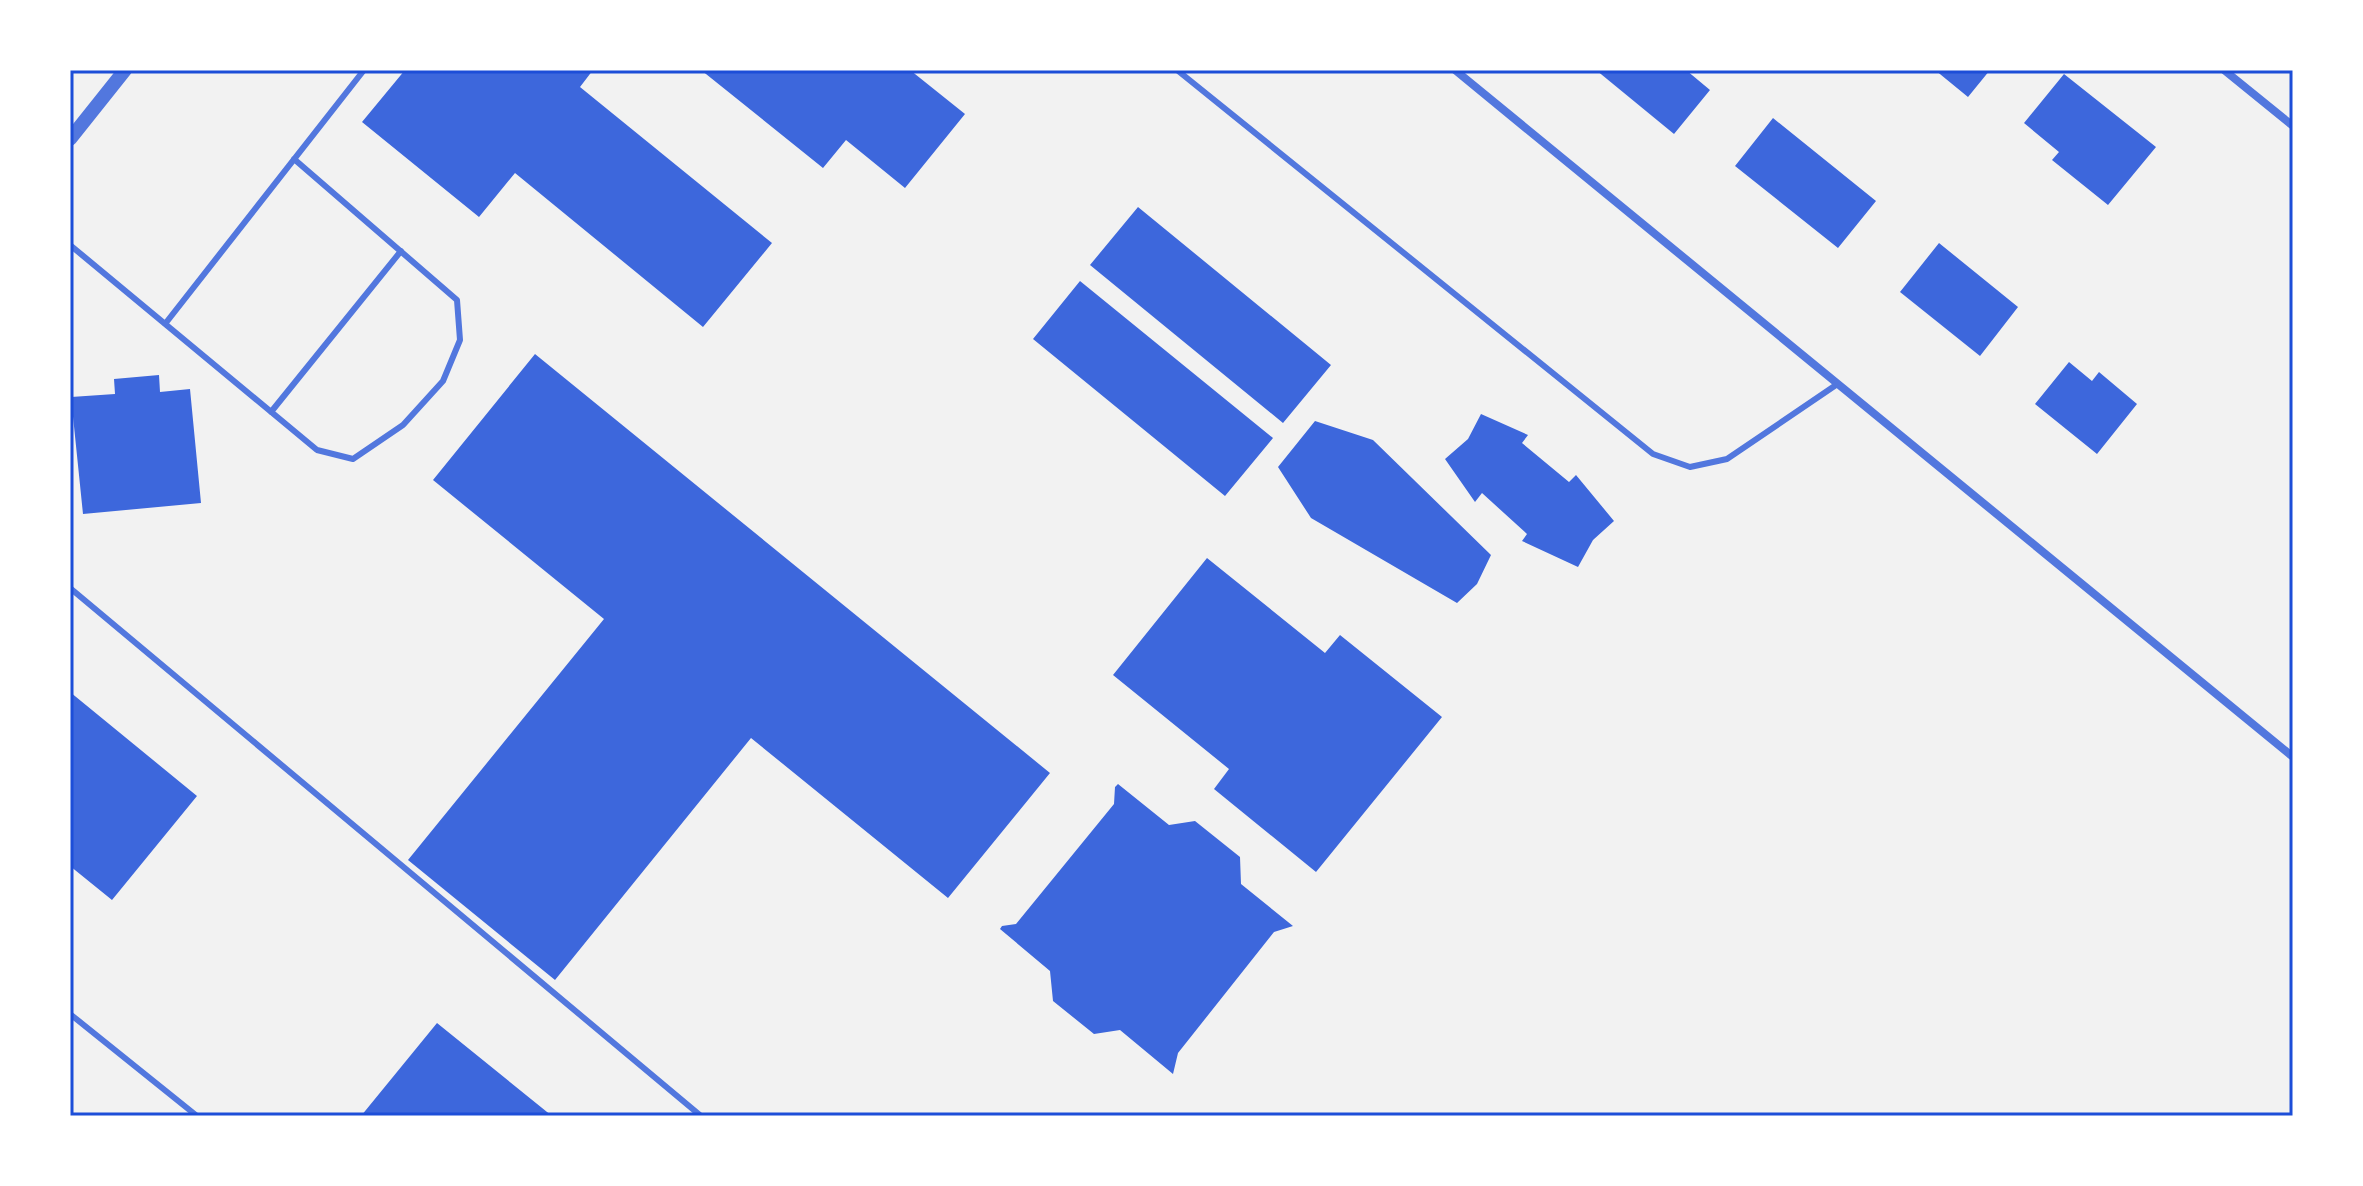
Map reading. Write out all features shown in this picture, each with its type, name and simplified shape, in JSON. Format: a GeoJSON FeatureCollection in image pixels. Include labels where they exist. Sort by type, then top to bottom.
{"type":"FeatureCollection","features":[{"type":"Feature","properties":{"kind":"street"},"geometry":{"type":"LineString","coordinates":[[70,139],[125,70]]}},
{"type":"Feature","properties":{"kind":"street"},"geometry":{"type":"LineString","coordinates":[[1455,70],[2293,757]]}},
{"type":"Feature","properties":{"kind":"street"},"geometry":{"type":"LineString","coordinates":[[2224,70],[2293,126]]}},
{"type":"Feature","properties":{"kind":"lane"},"geometry":{"type":"LineString","coordinates":[[165,324],[364,70]]}},
{"type":"Feature","properties":{"kind":"lane"},"geometry":{"type":"LineString","coordinates":[[1177,70],[1653,454],[1690,467],[1727,459],[1836,385]]}},
{"type":"Feature","properties":{"kind":"lane"},"geometry":{"type":"LineString","coordinates":[[70,245],[317,450],[353,459],[403,425],[443,381],[460,340],[457,300],[294,159]]}},
{"type":"Feature","properties":{"kind":"lane"},"geometry":{"type":"LineString","coordinates":[[271,412],[401,251]]}},
{"type":"Feature","properties":{"kind":"lane"},"geometry":{"type":"LineString","coordinates":[[70,588],[701,1116]]}},
{"type":"Feature","properties":{"kind":"lane"},"geometry":{"type":"LineString","coordinates":[[70,1014],[197,1116]]}},
{"type":"Feature","properties":{"kind":"building"},"geometry":{"type":"Polygon","coordinates":[[[405,70],[593,70],[580,87],[772,243],[703,327],[515,173],[479,217],[362,122],[405,70]]]}},
{"type":"Feature","properties":{"kind":"building"},"geometry":{"type":"Polygon","coordinates":[[[701,70],[910,70],[965,114],[905,188],[846,140],[823,168],[701,70]]]}},
{"type":"Feature","properties":{"kind":"building"},"geometry":{"type":"Polygon","coordinates":[[[1596,70],[1686,70],[1710,90],[1674,134],[1596,70]]]}},
{"type":"Feature","properties":{"kind":"building"},"geometry":{"type":"Polygon","coordinates":[[[1935,70],[1990,70],[1968,97],[1935,70]]]}},
{"type":"Feature","properties":{"kind":"building"},"geometry":{"type":"Polygon","coordinates":[[[2064,74],[2156,147],[2108,205],[2052,160],[2059,152],[2024,123],[2064,74]]]}},
{"type":"Feature","properties":{"kind":"building"},"geometry":{"type":"Polygon","coordinates":[[[1773,118],[1876,201],[1838,248],[1735,166],[1773,118]]]}},
{"type":"Feature","properties":{"kind":"building"},"geometry":{"type":"Polygon","coordinates":[[[1138,207],[1331,365],[1283,423],[1090,265],[1138,207]]]}},
{"type":"Feature","properties":{"kind":"building"},"geometry":{"type":"Polygon","coordinates":[[[1939,243],[2018,307],[1980,356],[1900,292],[1939,243]]]}},
{"type":"Feature","properties":{"kind":"building"},"geometry":{"type":"Polygon","coordinates":[[[1080,281],[1273,438],[1225,496],[1033,339],[1080,281]]]}},
{"type":"Feature","properties":{"kind":"building"},"geometry":{"type":"Polygon","coordinates":[[[535,354],[1050,773],[948,898],[751,738],[555,980],[408,860],[604,619],[433,480],[535,354]]]}},
{"type":"Feature","properties":{"kind":"building"},"geometry":{"type":"Polygon","coordinates":[[[2069,362],[2092,381],[2099,372],[2137,404],[2097,454],[2035,404],[2069,362]]]}},
{"type":"Feature","properties":{"kind":"building"},"geometry":{"type":"Polygon","coordinates":[[[159,375],[160,392],[190,389],[201,503],[83,514],[71,397],[115,394],[114,379],[159,375]]]}},
{"type":"Feature","properties":{"kind":"building"},"geometry":{"type":"Polygon","coordinates":[[[1481,414],[1528,435],[1522,443],[1569,482],[1576,475],[1614,521],[1593,540],[1578,567],[1522,541],[1527,534],[1482,493],[1475,502],[1445,459],[1468,439],[1481,414]]]}},
{"type":"Feature","properties":{"kind":"building"},"geometry":{"type":"Polygon","coordinates":[[[1315,421],[1373,440],[1491,555],[1477,584],[1457,603],[1311,518],[1278,467],[1315,421]]]}},
{"type":"Feature","properties":{"kind":"building"},"geometry":{"type":"Polygon","coordinates":[[[1207,558],[1325,653],[1340,635],[1442,717],[1316,872],[1214,789],[1229,769],[1113,675],[1207,558]]]}},
{"type":"Feature","properties":{"kind":"building"},"geometry":{"type":"Polygon","coordinates":[[[70,692],[197,796],[112,900],[70,866],[70,692]]]}},
{"type":"Feature","properties":{"kind":"building"},"geometry":{"type":"Polygon","coordinates":[[[1118,784],[1169,825],[1195,821],[1240,857],[1241,884],[1293,926],[1274,932],[1178,1053],[1173,1074],[1120,1030],[1094,1034],[1053,1001],[1050,971],[1000,929],[1016,924],[1114,804],[1118,784]]]}},
{"type":"Feature","properties":{"kind":"building"},"geometry":{"type":"Polygon","coordinates":[[[437,1023],[552,1116],[361,1116],[437,1023]]]}}]}
